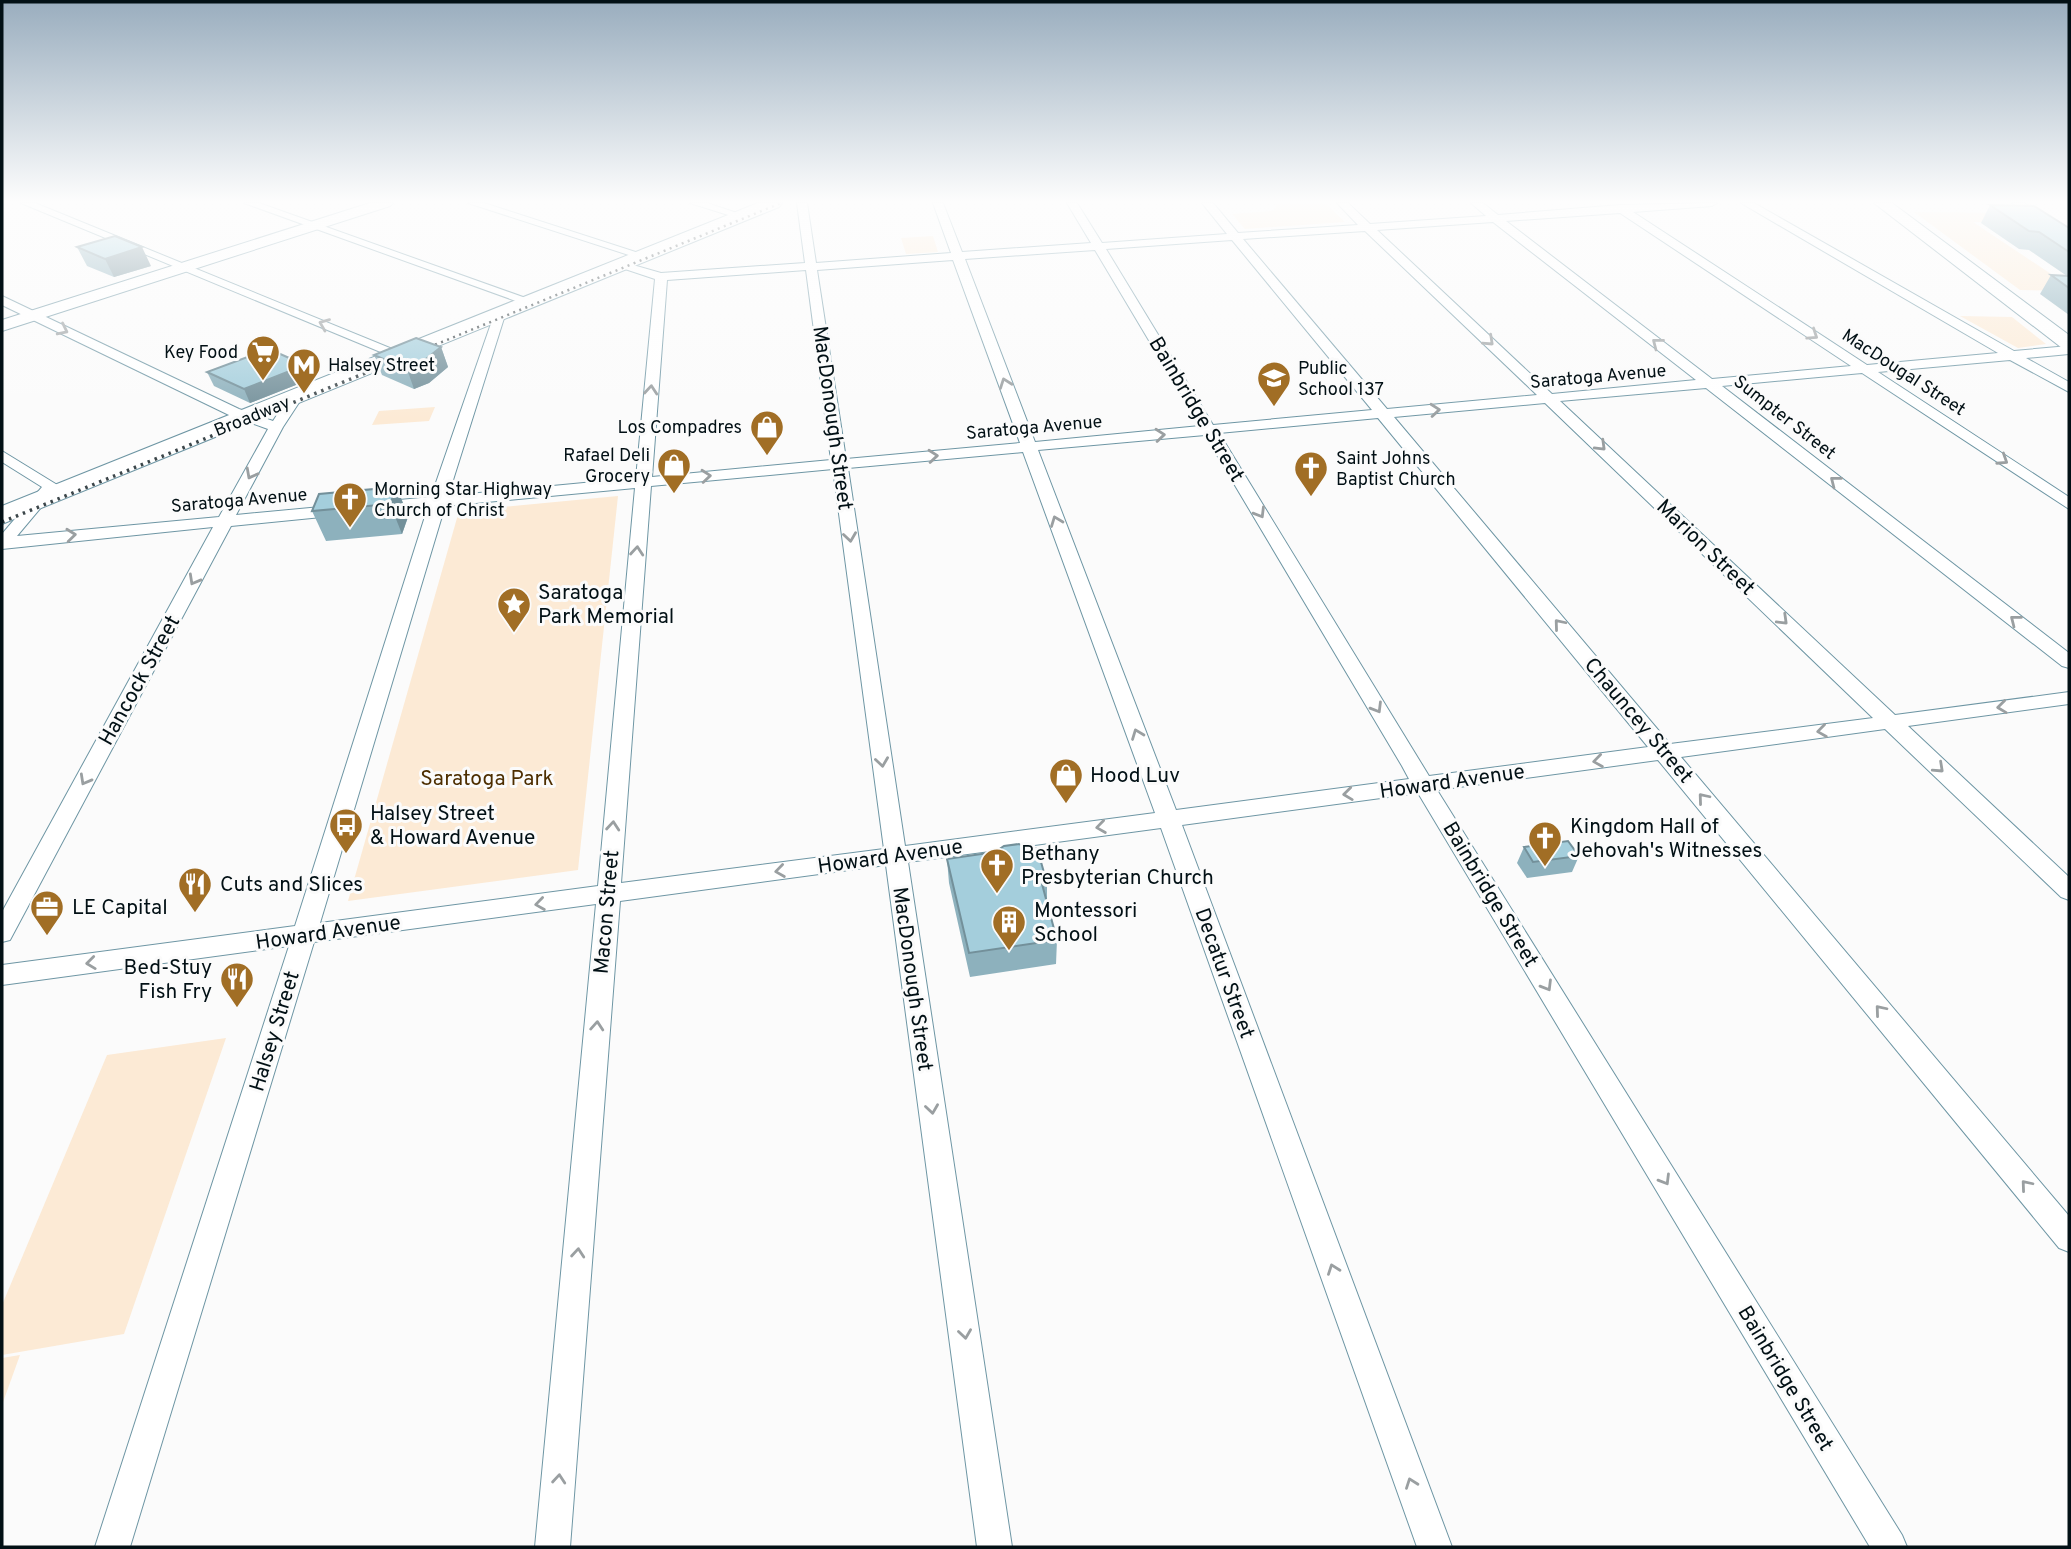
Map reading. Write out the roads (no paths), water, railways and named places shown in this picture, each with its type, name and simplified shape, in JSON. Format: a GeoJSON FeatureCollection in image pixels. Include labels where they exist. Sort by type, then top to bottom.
{"type":"FeatureCollection","features":[{"type":"Feature","properties":{"kind":"main road"},"geometry":{"type":"LineString","coordinates":[[2,326],[157,275]]}},
{"type":"Feature","properties":{"kind":"main road","name":"Broadway"},"geometry":{"type":"LineString","coordinates":[[2,516],[595,275]]}},
{"type":"Feature","properties":{"kind":"main road"},"geometry":{"type":"LineString","coordinates":[[1978,275],[2069,344]]}},
{"type":"Feature","properties":{"kind":"street"},"geometry":{"type":"LineString","coordinates":[[203,275],[400,355]]}},
{"type":"Feature","properties":{"kind":"street"},"geometry":{"type":"LineString","coordinates":[[455,275],[531,302]]}},
{"type":"Feature","properties":{"kind":"street"},"geometry":{"type":"LineString","coordinates":[[655,275],[684,275]]}},
{"type":"Feature","properties":{"kind":"street","name":"MacDonough Street"},"geometry":{"type":"LineString","coordinates":[[812,275],[995,1547]]}},
{"type":"Feature","properties":{"kind":"street","name":"Decatur Street"},"geometry":{"type":"LineString","coordinates":[[966,275],[1435,1547]]}},
{"type":"Feature","properties":{"kind":"street","name":"Bainbridge Street"},"geometry":{"type":"LineString","coordinates":[[1116,275],[1423,785],[1890,1547]]}},
{"type":"Feature","properties":{"kind":"street","name":"Chauncey Street"},"geometry":{"type":"LineString","coordinates":[[1268,275],[2069,1238]]}},
{"type":"Feature","properties":{"kind":"street","name":"Marion Street"},"geometry":{"type":"LineString","coordinates":[[1419,275],[2069,891]]}},
{"type":"Feature","properties":{"kind":"street","name":"Sumpter Street"},"geometry":{"type":"LineString","coordinates":[[1570,275],[2069,662]]}},
{"type":"Feature","properties":{"kind":"street","name":"MacDougal Street"},"geometry":{"type":"LineString","coordinates":[[1722,275],[2069,504]]}},
{"type":"Feature","properties":{"kind":"street"},"geometry":{"type":"LineString","coordinates":[[1872,275],[2069,388]]}},
{"type":"Feature","properties":{"kind":"street","name":"Macon Street"},"geometry":{"type":"LineString","coordinates":[[553,1547],[661,277]]}},
{"type":"Feature","properties":{"kind":"street"},"geometry":{"type":"LineString","coordinates":[[2,300],[276,427]]}},
{"type":"Feature","properties":{"kind":"street","name":"Halsey Street"},"geometry":{"type":"LineString","coordinates":[[112,1547],[438,502],[499,315]]}},
{"type":"Feature","properties":{"kind":"street","name":"Saratoga Avenue"},"geometry":{"type":"LineString","coordinates":[[2,543],[2069,350]]}},
{"type":"Feature","properties":{"kind":"street","name":"Hancock Street"},"geometry":{"type":"LineString","coordinates":[[2,933],[276,427],[295,398]]}},
{"type":"Feature","properties":{"kind":"street"},"geometry":{"type":"LineString","coordinates":[[2,456],[51,486],[2,543]]}},
{"type":"Feature","properties":{"kind":"street","name":"Howard Avenue"},"geometry":{"type":"LineString","coordinates":[[2,975],[2069,698]]}},
{"type":"Feature","properties":{"kind":"railway"},"geometry":{"type":"LineString","coordinates":[[393,362],[605,275]]}},
{"type":"Feature","properties":{"kind":"railway"},"geometry":{"type":"LineString","coordinates":[[2,522],[397,360]]}},
{"type":"Feature","properties":{"kind":"place","name":"Key Food"},"geometry":{"type":"Point","coordinates":[263,382]}},
{"type":"Feature","properties":{"kind":"place","name":"Halsey Street"},"geometry":{"type":"Point","coordinates":[304,395]}},
{"type":"Feature","properties":{"kind":"place","name":"Public School 137"},"geometry":{"type":"Point","coordinates":[1274,408]}},
{"type":"Feature","properties":{"kind":"place","name":"Los Compadres"},"geometry":{"type":"Point","coordinates":[767,457]}},
{"type":"Feature","properties":{"kind":"place","name":"Rafael Deli Grocery"},"geometry":{"type":"Point","coordinates":[674,495]}},
{"type":"Feature","properties":{"kind":"place","name":"Saint Johns Baptist Church"},"geometry":{"type":"Point","coordinates":[1311,498]}},
{"type":"Feature","properties":{"kind":"place","name":"Morning Star Highway Church of Christ"},"geometry":{"type":"Point","coordinates":[350,529]}},
{"type":"Feature","properties":{"kind":"place","name":"Saratoga Park Memorial"},"geometry":{"type":"Point","coordinates":[514,634]}},
{"type":"Feature","properties":{"kind":"place","name":"Hood Luv"},"geometry":{"type":"Point","coordinates":[1066,805]}},
{"type":"Feature","properties":{"kind":"place","name":"Halsey Street & Howard Avenue"},"geometry":{"type":"Point","coordinates":[346,855]}},
{"type":"Feature","properties":{"kind":"place","name":"Kingdom Hall of Jehovah's Witnesses"},"geometry":{"type":"Point","coordinates":[1545,868]}},
{"type":"Feature","properties":{"kind":"place","name":"Bethany Presbyterian Church"},"geometry":{"type":"Point","coordinates":[997,895]}},
{"type":"Feature","properties":{"kind":"place","name":"Cuts and Slices"},"geometry":{"type":"Point","coordinates":[195,914]}},
{"type":"Feature","properties":{"kind":"place","name":"LE Capital"},"geometry":{"type":"Point","coordinates":[47,937]}},
{"type":"Feature","properties":{"kind":"place","name":"Montessori School"},"geometry":{"type":"Point","coordinates":[1009,952]}},
{"type":"Feature","properties":{"kind":"place","name":"Bed-Stuy Fish Fry"},"geometry":{"type":"Point","coordinates":[237,1009]}},
{"type":"Feature","properties":{"kind":"park label","name":"Saratoga Park"},"geometry":{"type":"Point","coordinates":[487,778]}}]}
